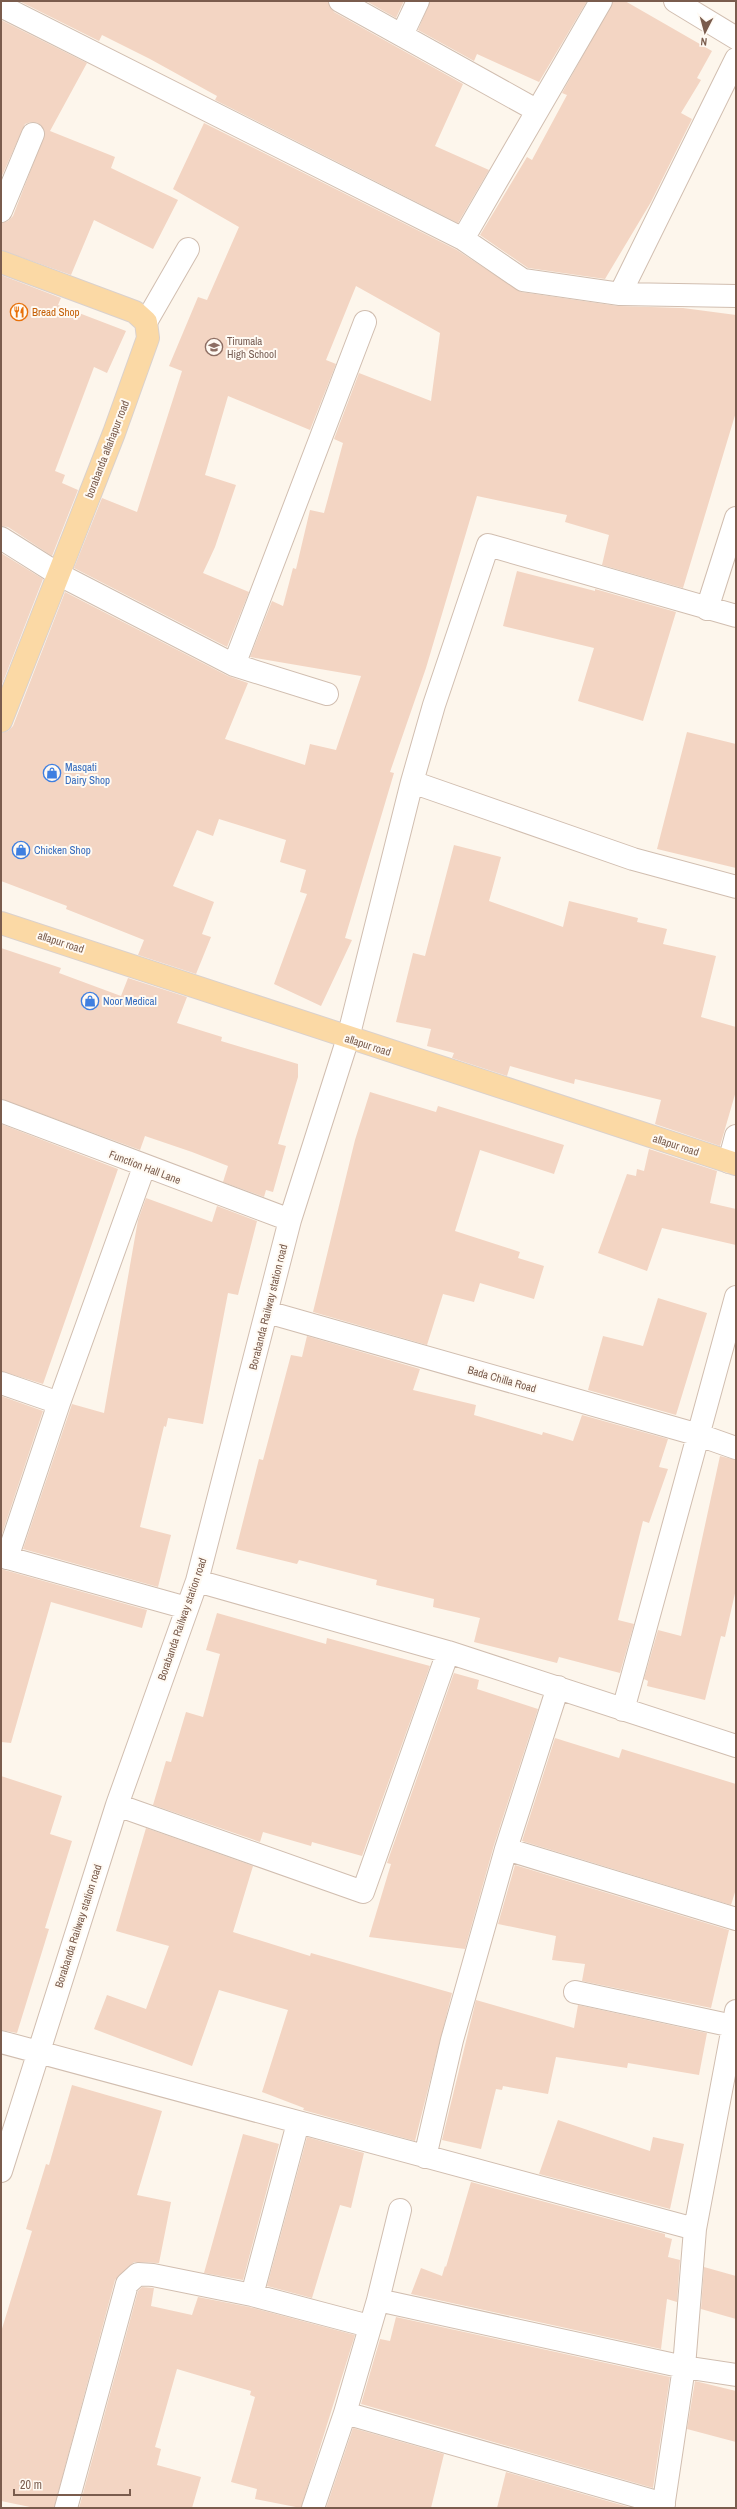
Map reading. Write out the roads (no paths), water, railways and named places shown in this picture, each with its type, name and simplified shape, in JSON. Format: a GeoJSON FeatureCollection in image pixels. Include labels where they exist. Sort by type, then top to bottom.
{"type":"FeatureCollection","features":[{"type":"Feature","properties":{"kind":"main road"},"geometry":{"type":"LineString","coordinates":[[1,262],[135,312],[146,322]]}},
{"type":"Feature","properties":{"kind":"main road","name":"borabanda allahapur road"},"geometry":{"type":"LineString","coordinates":[[1,721],[114,433],[148,338],[146,322]]}},
{"type":"Feature","properties":{"kind":"main road","name":"allapur road"},"geometry":{"type":"LineString","coordinates":[[1,923],[733,1163]]}},
{"type":"Feature","properties":{"kind":"street"},"geometry":{"type":"LineString","coordinates":[[340,1],[536,110]]}},
{"type":"Feature","properties":{"kind":"street"},"geometry":{"type":"LineString","coordinates":[[402,35],[418,1]]}},
{"type":"Feature","properties":{"kind":"street"},"geometry":{"type":"LineString","coordinates":[[463,239],[536,110],[601,1]]}},
{"type":"Feature","properties":{"kind":"street"},"geometry":{"type":"LineString","coordinates":[[675,1],[736,38]]}},
{"type":"Feature","properties":{"kind":"street"},"geometry":{"type":"LineString","coordinates":[[1,6],[463,239],[523,280],[620,294],[736,296]]}},
{"type":"Feature","properties":{"kind":"street"},"geometry":{"type":"LineString","coordinates":[[620,294],[736,59]]}},
{"type":"Feature","properties":{"kind":"street"},"geometry":{"type":"LineString","coordinates":[[1,211],[32,134]]}},
{"type":"Feature","properties":{"kind":"street"},"geometry":{"type":"LineString","coordinates":[[146,322],[188,248]]}},
{"type":"Feature","properties":{"kind":"street"},"geometry":{"type":"LineString","coordinates":[[234,665],[365,322]]}},
{"type":"Feature","properties":{"kind":"street"},"geometry":{"type":"LineString","coordinates":[[736,518],[707,609],[736,616]]}},
{"type":"Feature","properties":{"kind":"street"},"geometry":{"type":"LineString","coordinates":[[1,538],[58,574],[234,665],[327,694]]}},
{"type":"Feature","properties":{"kind":"street","name":"Borabanda Railway station road"},"geometry":{"type":"LineString","coordinates":[[1,2171],[117,1805],[197,1582],[268,1312],[290,1220],[348,1038],[412,782],[434,705],[488,545],[707,609]]}},
{"type":"Feature","properties":{"kind":"street"},"geometry":{"type":"LineString","coordinates":[[412,782],[633,859],[736,887]]}},
{"type":"Feature","properties":{"kind":"street","name":"Function Hall Lane"},"geometry":{"type":"LineString","coordinates":[[1,1111],[144,1167],[290,1220]]}},
{"type":"Feature","properties":{"kind":"street"},"geometry":{"type":"LineString","coordinates":[[733,1163],[736,1136]]}},
{"type":"Feature","properties":{"kind":"street"},"geometry":{"type":"LineString","coordinates":[[144,1167],[4,1557],[187,1608]]}},
{"type":"Feature","properties":{"kind":"street"},"geometry":{"type":"LineString","coordinates":[[623,1710],[700,1435],[736,1297]]}},
{"type":"Feature","properties":{"kind":"street","name":"Bada Chilla Road"},"geometry":{"type":"LineString","coordinates":[[268,1312],[700,1435],[736,1448]]}},
{"type":"Feature","properties":{"kind":"street"},"geometry":{"type":"LineString","coordinates":[[1,1383],[59,1403]]}},
{"type":"Feature","properties":{"kind":"street"},"geometry":{"type":"LineString","coordinates":[[197,1582],[448,1652],[736,1746]]}},
{"type":"Feature","properties":{"kind":"street"},"geometry":{"type":"LineString","coordinates":[[117,1805],[363,1892],[448,1652]]}},
{"type":"Feature","properties":{"kind":"street"},"geometry":{"type":"LineString","coordinates":[[425,2157],[452,2040],[506,1849],[558,1687]]}},
{"type":"Feature","properties":{"kind":"street"},"geometry":{"type":"LineString","coordinates":[[506,1849],[736,1919]]}},
{"type":"Feature","properties":{"kind":"street"},"geometry":{"type":"LineString","coordinates":[[345,2413],[664,2506],[684,2367],[696,2229],[728,2095],[734,2018],[574,1992]]}},
{"type":"Feature","properties":{"kind":"street"},"geometry":{"type":"LineString","coordinates":[[1,2042],[696,2229]]}},
{"type":"Feature","properties":{"kind":"street"},"geometry":{"type":"LineString","coordinates":[[252,2295],[298,2123]]}},
{"type":"Feature","properties":{"kind":"street"},"geometry":{"type":"LineString","coordinates":[[313,2508],[345,2413],[369,2326],[378,2300],[400,2210]]}},
{"type":"Feature","properties":{"kind":"street"},"geometry":{"type":"LineString","coordinates":[[66,2508],[127,2284],[138,2274],[153,2274],[252,2295],[369,2326]]}},
{"type":"Feature","properties":{"kind":"street"},"geometry":{"type":"LineString","coordinates":[[378,2300],[684,2367],[736,2375]]}},
{"type":"Feature","properties":{"kind":"place","name":"Bread Shop"},"geometry":{"type":"Point","coordinates":[19,312]}},
{"type":"Feature","properties":{"kind":"place","name":"Tirumala High School"},"geometry":{"type":"Point","coordinates":[214,347]}},
{"type":"Feature","properties":{"kind":"place","name":"Masqati Dairy Shop"},"geometry":{"type":"Point","coordinates":[52,773]}},
{"type":"Feature","properties":{"kind":"place","name":"Chicken Shop"},"geometry":{"type":"Point","coordinates":[21,850]}},
{"type":"Feature","properties":{"kind":"place","name":"Noor Medical"},"geometry":{"type":"Point","coordinates":[90,1001]}}]}
